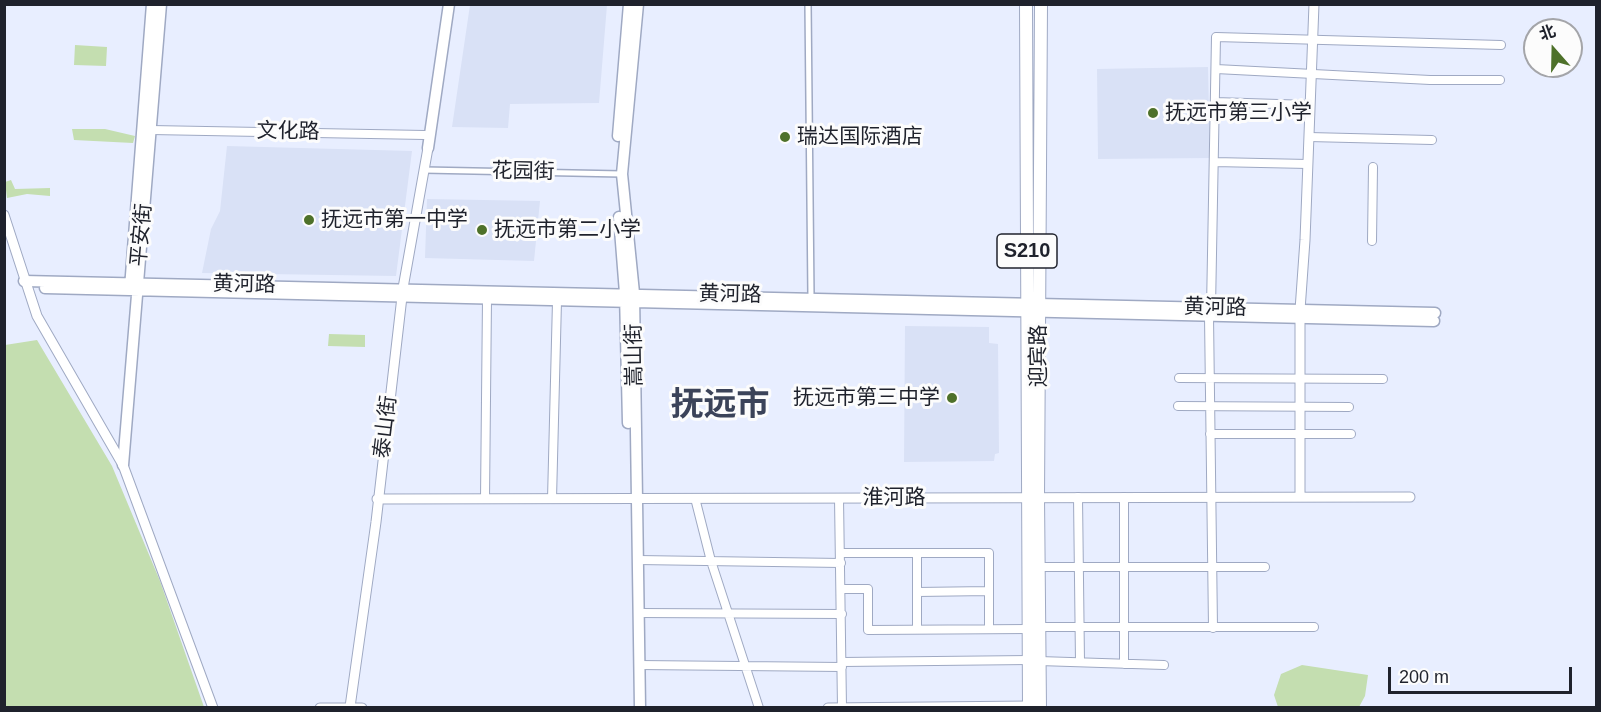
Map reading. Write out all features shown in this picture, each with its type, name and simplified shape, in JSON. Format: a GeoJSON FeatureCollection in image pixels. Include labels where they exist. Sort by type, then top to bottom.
{"type":"FeatureCollection","features":[{"type":"Feature","properties":{"kind":"main road","name":"平安街"},"geometry":{"type":"LineString","coordinates":[[121,460],[152,4]]}},
{"type":"Feature","properties":{"kind":"main road","name":"平安街"},"geometry":{"type":"LineString","coordinates":[[134,286],[151,130],[161,4]]}},
{"type":"Feature","properties":{"kind":"main road","name":"泰山街"},"geometry":{"type":"LineString","coordinates":[[428,148],[426,135],[442,4]]}},
{"type":"Feature","properties":{"kind":"main road","name":"泰山街"},"geometry":{"type":"LineString","coordinates":[[428,148],[449,4]]}},
{"type":"Feature","properties":{"kind":"main road","name":"嵩山街"},"geometry":{"type":"LineString","coordinates":[[630,4],[618,174],[630,298],[633,708]]}},
{"type":"Feature","properties":{"kind":"main road","name":"嵩山街"},"geometry":{"type":"LineString","coordinates":[[618,174],[638,4]]}},
{"type":"Feature","properties":{"kind":"main road","name":"迎宾路"},"geometry":{"type":"LineString","coordinates":[[1026,4],[1033,308],[1033,707]]}},
{"type":"Feature","properties":{"kind":"main road","name":"迎宾路"},"geometry":{"type":"LineString","coordinates":[[1033,308],[1041,4]]}},
{"type":"Feature","properties":{"kind":"main road","name":"黄河路"},"geometry":{"type":"LineString","coordinates":[[26,284],[1434,317]]}},
{"type":"Feature","properties":{"kind":"main road","name":"黄河路"},"geometry":{"type":"LineString","coordinates":[[403,292],[487,299],[557,301],[630,298],[811,297],[1033,308]]}},
{"type":"Feature","properties":{"kind":"main road","name":"迎宾路"},"geometry":{"type":"LineString","coordinates":[[1034,497],[1039,567],[1034,628]]}},
{"type":"Feature","properties":{"kind":"main road","name":"嵩山街"},"geometry":{"type":"LineString","coordinates":[[633,499],[638,560],[640,708]]}},
{"type":"Feature","properties":{"kind":"street"},"geometry":{"type":"LineString","coordinates":[[808,4],[811,297]]}},
{"type":"Feature","properties":{"kind":"street"},"geometry":{"type":"LineString","coordinates":[[1300,496],[1300,314],[1314,4]]}},
{"type":"Feature","properties":{"kind":"street"},"geometry":{"type":"LineString","coordinates":[[1213,628],[1210,312],[1216,37],[1501,45]]}},
{"type":"Feature","properties":{"kind":"street"},"geometry":{"type":"LineString","coordinates":[[1216,69],[1430,80],[1500,80]]}},
{"type":"Feature","properties":{"kind":"street"},"geometry":{"type":"LineString","coordinates":[[1215,102],[1310,105]]}},
{"type":"Feature","properties":{"kind":"street","name":"文化路"},"geometry":{"type":"LineString","coordinates":[[151,130],[426,135]]}},
{"type":"Feature","properties":{"kind":"street"},"geometry":{"type":"LineString","coordinates":[[1309,137],[1432,140]]}},
{"type":"Feature","properties":{"kind":"street","name":"泰山街"},"geometry":{"type":"LineString","coordinates":[[350,707],[403,292],[428,148]]}},
{"type":"Feature","properties":{"kind":"street"},"geometry":{"type":"LineString","coordinates":[[1214,162],[1308,164]]}},
{"type":"Feature","properties":{"kind":"street"},"geometry":{"type":"LineString","coordinates":[[1372,241],[1373,166]]}},
{"type":"Feature","properties":{"kind":"street","name":"花园街"},"geometry":{"type":"LineString","coordinates":[[424,170],[618,174]]}},
{"type":"Feature","properties":{"kind":"street"},"geometry":{"type":"LineString","coordinates":[[4,215],[37,316],[121,460],[213,708]]}},
{"type":"Feature","properties":{"kind":"street"},"geometry":{"type":"LineString","coordinates":[[485,499],[487,299]]}},
{"type":"Feature","properties":{"kind":"street"},"geometry":{"type":"LineString","coordinates":[[552,499],[557,301]]}},
{"type":"Feature","properties":{"kind":"street"},"geometry":{"type":"LineString","coordinates":[[1179,378],[1383,379]]}},
{"type":"Feature","properties":{"kind":"street"},"geometry":{"type":"LineString","coordinates":[[1178,406],[1349,407]]}},
{"type":"Feature","properties":{"kind":"street"},"geometry":{"type":"LineString","coordinates":[[1210,434],[1351,434]]}},
{"type":"Feature","properties":{"kind":"street"},"geometry":{"type":"LineString","coordinates":[[1078,497],[1080,662]]}},
{"type":"Feature","properties":{"kind":"street"},"geometry":{"type":"LineString","coordinates":[[1124,497],[1124,664]]}},
{"type":"Feature","properties":{"kind":"street","name":"淮河路"},"geometry":{"type":"LineString","coordinates":[[377,500],[1410,497]]}},
{"type":"Feature","properties":{"kind":"street"},"geometry":{"type":"LineString","coordinates":[[695,498],[711,561],[759,708]]}},
{"type":"Feature","properties":{"kind":"street"},"geometry":{"type":"LineString","coordinates":[[839,498],[842,707]]}},
{"type":"Feature","properties":{"kind":"street"},"geometry":{"type":"LineString","coordinates":[[841,553],[989,554],[989,629]]}},
{"type":"Feature","properties":{"kind":"street"},"geometry":{"type":"LineString","coordinates":[[917,553],[917,629]]}},
{"type":"Feature","properties":{"kind":"street"},"geometry":{"type":"LineString","coordinates":[[638,560],[841,564]]}},
{"type":"Feature","properties":{"kind":"street"},"geometry":{"type":"LineString","coordinates":[[1039,567],[1265,567]]}},
{"type":"Feature","properties":{"kind":"street"},"geometry":{"type":"LineString","coordinates":[[842,589],[868,589],[868,630],[1314,627]]}},
{"type":"Feature","properties":{"kind":"street"},"geometry":{"type":"LineString","coordinates":[[917,592],[989,591]]}},
{"type":"Feature","properties":{"kind":"street"},"geometry":{"type":"LineString","coordinates":[[639,613],[842,614]]}},
{"type":"Feature","properties":{"kind":"street"},"geometry":{"type":"LineString","coordinates":[[639,666],[1034,661],[1164,665]]}},
{"type":"Feature","properties":{"kind":"street"},"geometry":{"type":"LineString","coordinates":[[828,708],[1033,707]]}},
{"type":"Feature","properties":{"kind":"street"},"geometry":{"type":"LineString","coordinates":[[320,708],[362,708]]}},
{"type":"Feature","properties":{"kind":"shaded area"},"geometry":{"type":"Polygon","coordinates":[[[470,5],[607,5],[599,103],[510,104],[508,128],[452,127],[470,5]]]}},
{"type":"Feature","properties":{"kind":"shaded area","name":"抚远市第三小学"},"geometry":{"type":"Polygon","coordinates":[[[1208,67],[1210,158],[1098,159],[1097,69],[1208,67]]]}},
{"type":"Feature","properties":{"kind":"shaded area","name":"抚远市第一中学"},"geometry":{"type":"Polygon","coordinates":[[[227,146],[412,151],[396,276],[202,273],[211,229],[220,211],[227,146]]]}},
{"type":"Feature","properties":{"kind":"shaded area","name":"抚远市第二小学"},"geometry":{"type":"Polygon","coordinates":[[[427,199],[540,201],[534,261],[425,258],[427,199]]]}},
{"type":"Feature","properties":{"kind":"shaded area","name":"抚远市第三中学"},"geometry":{"type":"Polygon","coordinates":[[[905,326],[989,327],[989,343],[998,344],[999,453],[995,454],[994,461],[904,462],[905,326]]]}},
{"type":"Feature","properties":{"kind":"green space"},"geometry":{"type":"Polygon","coordinates":[[[75,45],[107,47],[106,66],[74,65],[75,45]]]}},
{"type":"Feature","properties":{"kind":"green space"},"geometry":{"type":"Polygon","coordinates":[[[72,129],[105,129],[135,136],[133,143],[74,140],[72,129]]]}},
{"type":"Feature","properties":{"kind":"green space"},"geometry":{"type":"Polygon","coordinates":[[[11,180],[15,189],[50,188],[50,196],[27,194],[7,198],[5,182],[11,180]]]}},
{"type":"Feature","properties":{"kind":"green space"},"geometry":{"type":"Polygon","coordinates":[[[329,334],[365,335],[365,347],[328,346],[329,334]]]}},
{"type":"Feature","properties":{"kind":"green space"},"geometry":{"type":"Polygon","coordinates":[[[37,340],[112,466],[160,581],[204,707],[5,707],[5,345],[37,340]]]}},
{"type":"Feature","properties":{"kind":"green space"},"geometry":{"type":"Polygon","coordinates":[[[1302,665],[1368,675],[1365,696],[1359,707],[1278,707],[1274,695],[1281,674],[1302,665]]]}},
{"type":"Feature","properties":{"kind":"place","name":"抚远市第三小学"},"geometry":{"type":"Point","coordinates":[1153,113]}},
{"type":"Feature","properties":{"kind":"place","name":"瑞达国际酒店"},"geometry":{"type":"Point","coordinates":[785,137]}},
{"type":"Feature","properties":{"kind":"place","name":"抚远市第一中学"},"geometry":{"type":"Point","coordinates":[309,220]}},
{"type":"Feature","properties":{"kind":"place","name":"抚远市第二小学"},"geometry":{"type":"Point","coordinates":[482,230]}},
{"type":"Feature","properties":{"kind":"place","name":"抚远市第三中学"},"geometry":{"type":"Point","coordinates":[952,398]}},
{"type":"Feature","properties":{"kind":"district","name":"抚远市"},"geometry":{"type":"Point","coordinates":[720,406]}}]}
